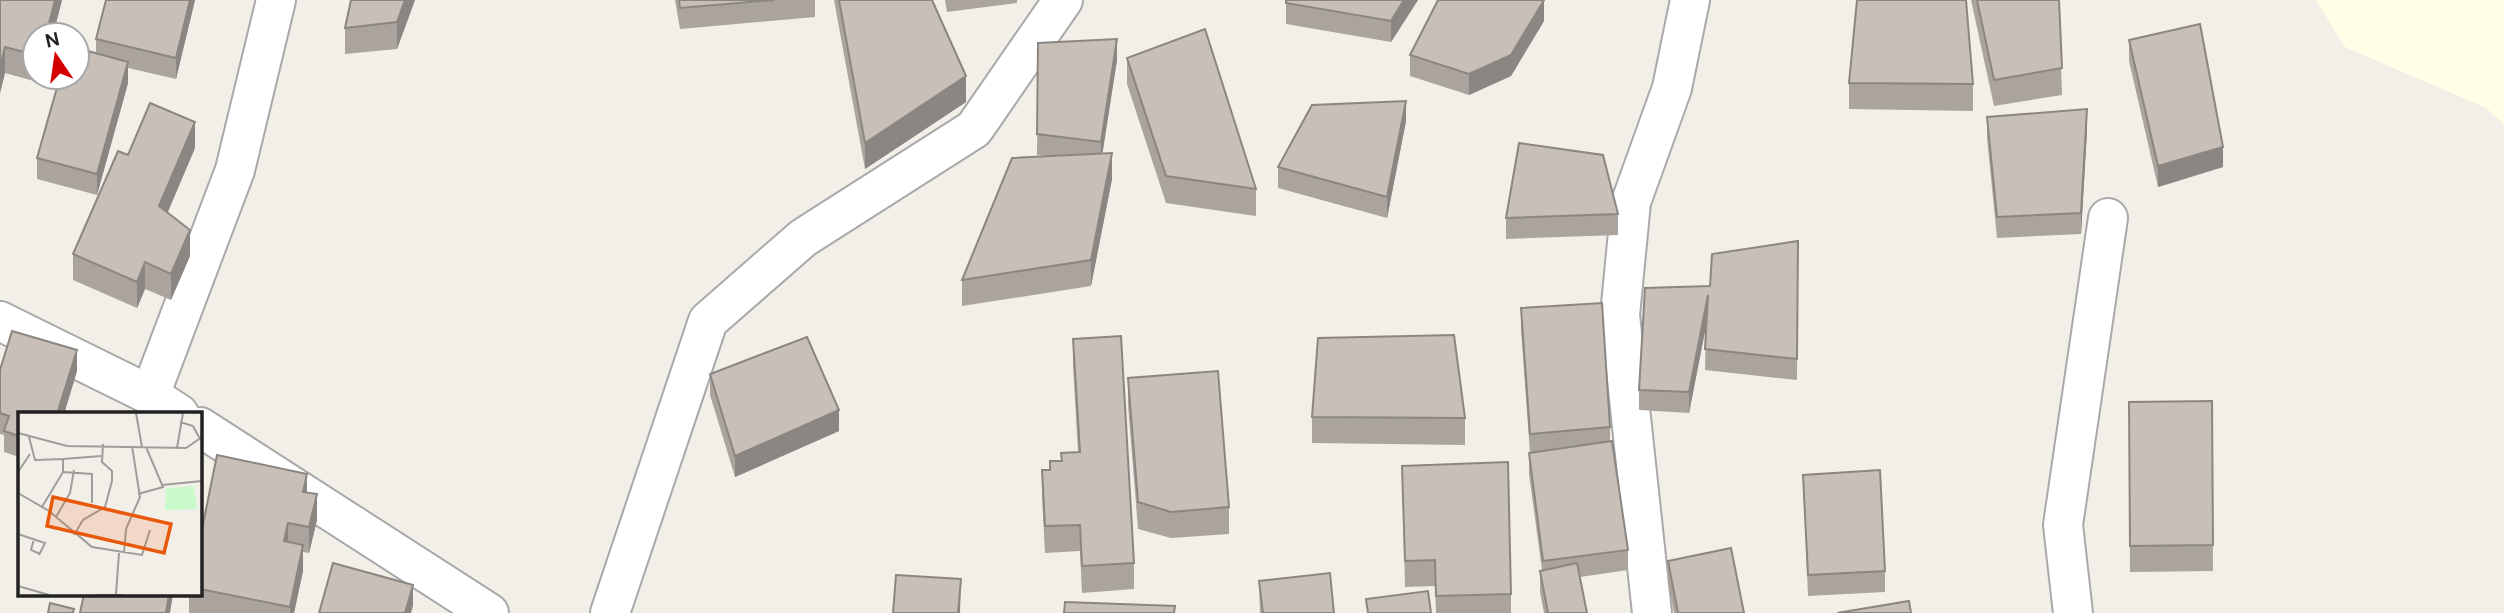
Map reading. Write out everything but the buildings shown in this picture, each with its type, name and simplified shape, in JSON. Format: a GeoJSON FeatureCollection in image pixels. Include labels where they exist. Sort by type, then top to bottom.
{"type":"FeatureCollection","features":[{"type":"Feature","properties":{"kind":"street"},"geometry":{"type":"LineString","coordinates":[[0,321],[165,404],[235,170],[276,0]]}},
{"type":"Feature","properties":{"kind":"street"},"geometry":{"type":"LineString","coordinates":[[610,613],[708,321],[803,238],[974,130],[1063,0]]}},
{"type":"Feature","properties":{"kind":"street"},"geometry":{"type":"LineString","coordinates":[[1652,613],[1620,315],[1631,202],[1672,88],[1690,0]]}},
{"type":"Feature","properties":{"kind":"street"},"geometry":{"type":"LineString","coordinates":[[2073,613],[2063,525],[2108,218]]}},
{"type":"Feature","properties":{"kind":"street"},"geometry":{"type":"LineString","coordinates":[[201,428],[489,613]]}},
{"type":"Feature","properties":{"kind":"shaded area"},"geometry":{"type":"Polygon","coordinates":[[[2316,0],[2504,0],[2504,124],[2486,108],[2345,47],[2316,0]]]}}]}
